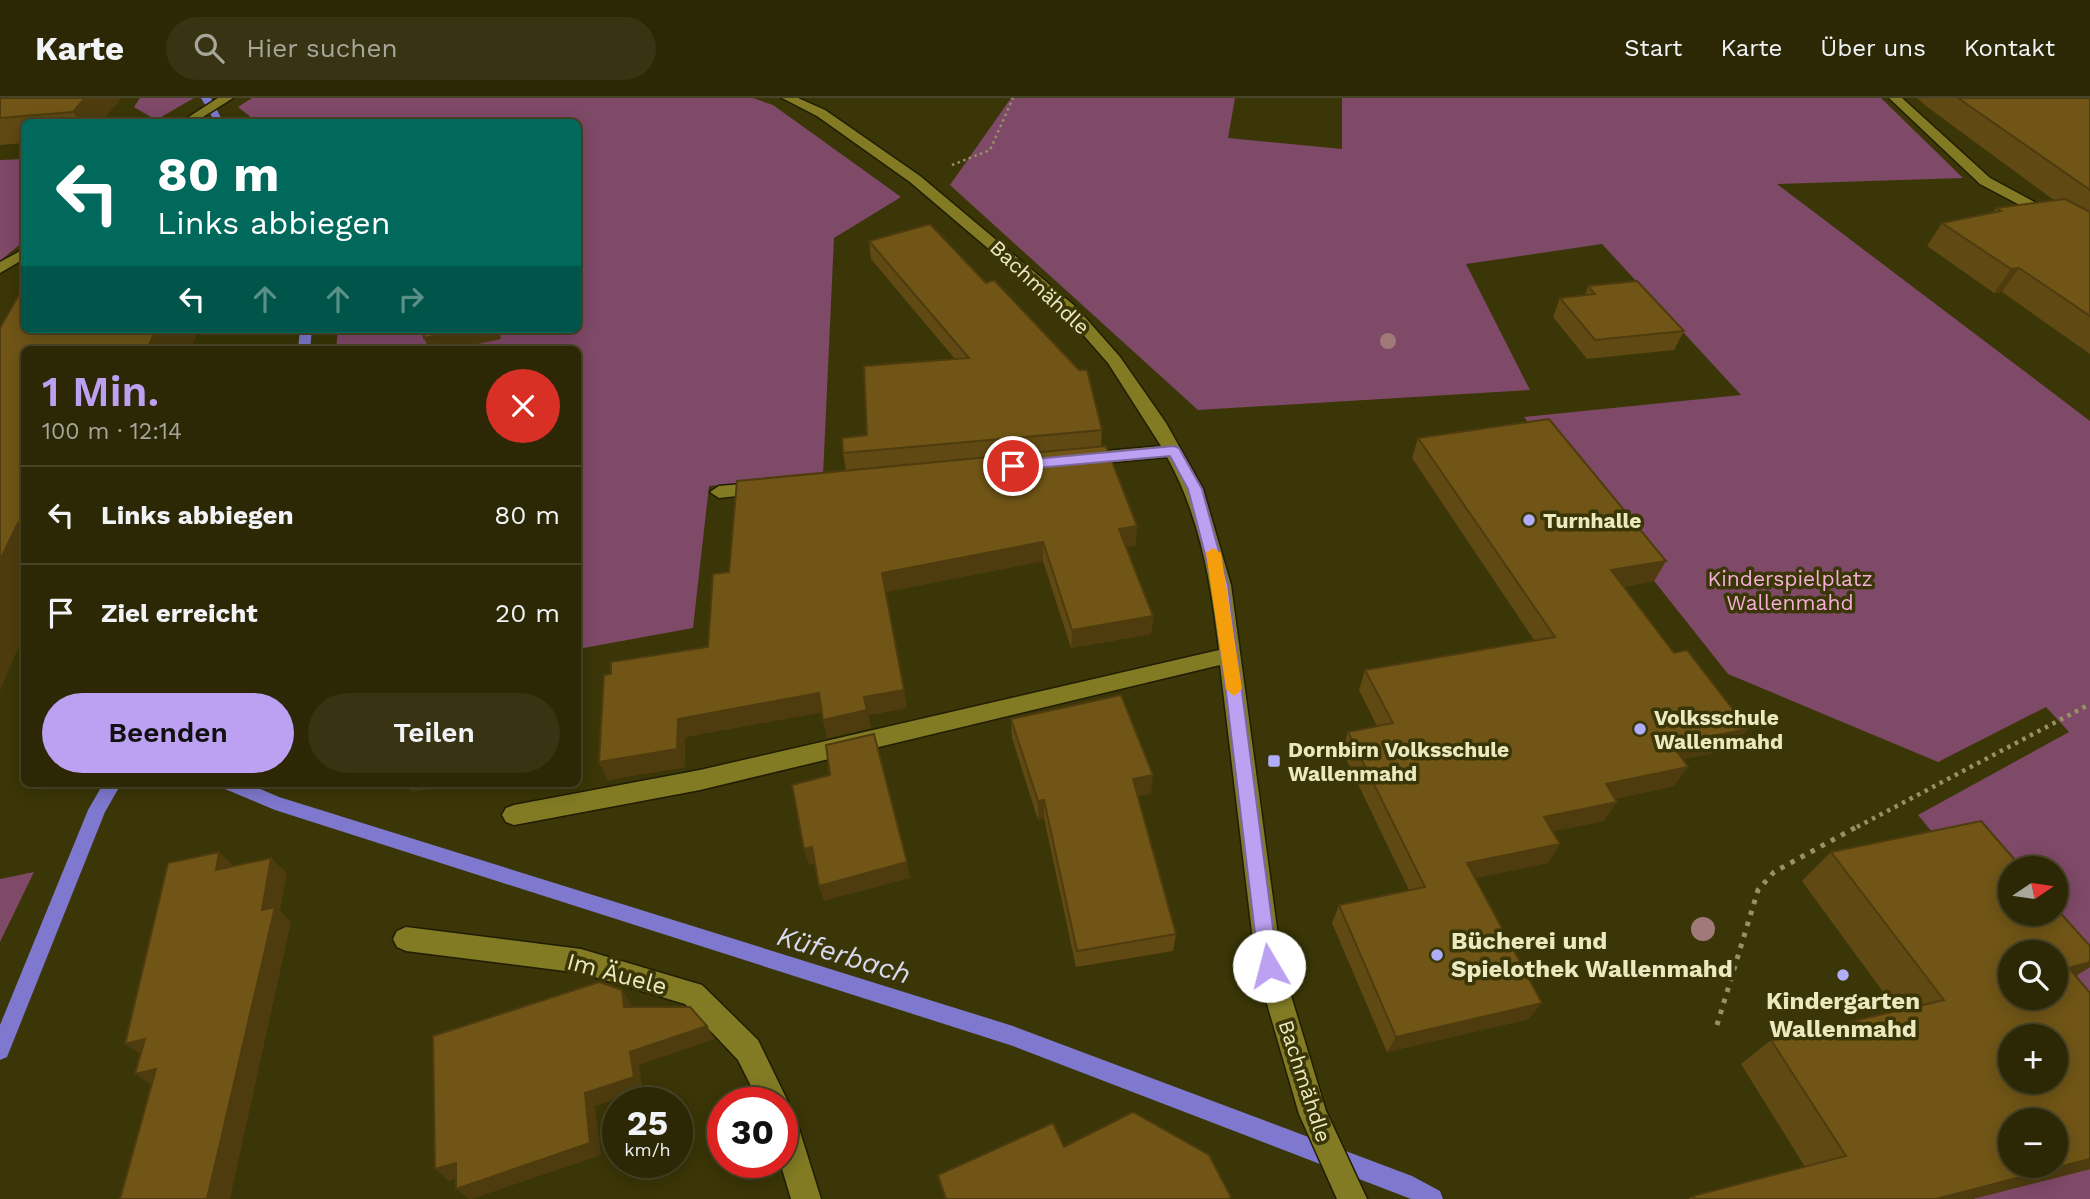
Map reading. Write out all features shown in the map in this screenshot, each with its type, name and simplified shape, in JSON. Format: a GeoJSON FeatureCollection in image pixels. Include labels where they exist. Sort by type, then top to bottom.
{"type":"FeatureCollection","features":[{"type":"Feature","properties":{"kind":"street"},"geometry":{"type":"LineString","coordinates":[[192,119],[227,98]]}},
{"type":"Feature","properties":{"kind":"street","name":"Bachmähdle"},"geometry":{"type":"LineString","coordinates":[[788,98],[821,113],[915,179],[1070,310],[1114,360],[1174,451],[1195,489],[1221,585],[1269,966],[1320,1132],[1352,1199]]}},
{"type":"Feature","properties":{"kind":"street"},"geometry":{"type":"LineString","coordinates":[[1895,98],[1985,181],[2090,238]]}},
{"type":"Feature","properties":{"kind":"street"},"geometry":{"type":"LineString","coordinates":[[0,270],[21,255]]}},
{"type":"Feature","properties":{"kind":"street"},"geometry":{"type":"LineString","coordinates":[[1063,461],[1174,451]]}},
{"type":"Feature","properties":{"kind":"street"},"geometry":{"type":"LineString","coordinates":[[719,492],[788,486]]}},
{"type":"Feature","properties":{"kind":"street"},"geometry":{"type":"LineString","coordinates":[[514,815],[701,780],[1230,655]]}},
{"type":"Feature","properties":{"kind":"street","name":"Im Äuele"},"geometry":{"type":"LineString","coordinates":[[405,939],[581,961],[692,994],[748,1050],[766,1087]]}},
{"type":"Feature","properties":{"kind":"street"},"geometry":{"type":"LineString","coordinates":[[798,1172],[806,1199]]}},
{"type":"Feature","properties":{"kind":"path"},"geometry":{"type":"LineString","coordinates":[[915,179],[990,150],[1013,98]]}},
{"type":"Feature","properties":{"kind":"path"},"geometry":{"type":"LineString","coordinates":[[1717,1025],[1758,890],[1774,872],[2014,742],[2090,704]]}},
{"type":"Feature","properties":{"kind":"green space"},"geometry":{"type":"Polygon","coordinates":[[[140,98],[194,98],[158,119],[134,107],[140,98]]]}},
{"type":"Feature","properties":{"kind":"green space"},"geometry":{"type":"Polygon","coordinates":[[[252,98],[753,98],[773,105],[901,197],[834,238],[823,476],[709,486],[693,628],[581,648],[581,346],[336,346],[338,333],[581,333],[581,119],[253,119],[238,107],[252,98]]]}},
{"type":"Feature","properties":{"kind":"green space","name":"Kinderspielplatz Wallenmahd"},"geometry":{"type":"Polygon","coordinates":[[[1011,98],[1235,98],[1228,138],[1342,149],[1342,98],[1881,98],[1963,178],[1777,184],[2090,421],[2090,1069],[2062,1010],[2068,1010],[2068,940],[2022,940],[2010,926],[2068,926],[2068,856],[1998,856],[1998,911],[1918,815],[2069,732],[2046,707],[1938,762],[1728,674],[1524,417],[1741,395],[1602,244],[1466,264],[1530,390],[1198,410],[950,185],[1011,98]]]}},
{"type":"Feature","properties":{"kind":"green space"},"geometry":{"type":"Polygon","coordinates":[[[21,159],[21,244],[0,261],[0,160],[21,159]]]}},
{"type":"Feature","properties":{"kind":"green space"},"geometry":{"type":"Polygon","coordinates":[[[34,872],[0,942],[0,879],[34,872]]]}},
{"type":"Feature","properties":{"kind":"green space"},"geometry":{"type":"Polygon","coordinates":[[[2090,1169],[2090,1199],[1972,1199],[2055,1178],[2068,1178],[2068,1175],[2090,1169]]]}},
{"type":"Feature","properties":{"kind":"building"},"geometry":{"type":"Polygon","coordinates":[[[0,98],[85,98],[73,112],[0,118],[0,98]]]}},
{"type":"Feature","properties":{"kind":"building"},"geometry":{"type":"Polygon","coordinates":[[[1958,98],[2090,98],[2090,190],[1958,98]]]}},
{"type":"Feature","properties":{"kind":"building"},"geometry":{"type":"Polygon","coordinates":[[[2065,199],[2090,212],[2090,316],[2019,268],[2011,269],[1942,223],[2001,211],[1996,208],[2065,199]]]}},
{"type":"Feature","properties":{"kind":"building"},"geometry":{"type":"Polygon","coordinates":[[[930,224],[986,283],[994,280],[1079,370],[1087,370],[1102,430],[843,453],[842,438],[867,435],[864,366],[969,358],[869,241],[930,224]]]}},
{"type":"Feature","properties":{"kind":"building"},"geometry":{"type":"Polygon","coordinates":[[[1637,281],[1684,331],[1595,340],[1560,298],[1595,294],[1588,286],[1637,281]]]}},
{"type":"Feature","properties":{"kind":"building"},"geometry":{"type":"Polygon","coordinates":[[[21,291],[21,333],[154,333],[149,346],[21,346],[21,522],[18,523],[0,560],[0,328],[21,291]]]}},
{"type":"Feature","properties":{"kind":"building"},"geometry":{"type":"Polygon","coordinates":[[[423,333],[449,333],[424,338],[423,333]]]}},
{"type":"Feature","properties":{"kind":"building"},"geometry":{"type":"Polygon","coordinates":[[[1549,419],[1666,561],[1611,570],[1674,653],[1687,650],[1748,729],[1672,744],[1688,767],[1606,784],[1617,802],[1544,817],[1560,844],[1467,863],[1542,1003],[1396,1037],[1339,905],[1425,887],[1348,732],[1393,723],[1365,670],[1555,637],[1418,438],[1549,419]]]}},
{"type":"Feature","properties":{"kind":"building"},"geometry":{"type":"Polygon","coordinates":[[[1106,446],[1137,526],[1119,529],[1153,616],[1072,630],[1043,542],[882,573],[904,690],[864,697],[867,710],[823,720],[819,693],[678,719],[677,749],[599,762],[604,675],[611,674],[611,662],[708,647],[713,574],[729,572],[737,481],[1106,446]]]}},
{"type":"Feature","properties":{"kind":"building"},"geometry":{"type":"Polygon","coordinates":[[[1121,695],[1153,775],[1133,779],[1176,934],[1077,951],[1044,800],[1038,801],[1011,719],[1121,695]]]}},
{"type":"Feature","properties":{"kind":"building"},"geometry":{"type":"Polygon","coordinates":[[[874,734],[907,862],[819,886],[812,847],[804,849],[792,785],[830,775],[826,745],[874,734]]]}},
{"type":"Feature","properties":{"kind":"building"},"geometry":{"type":"Polygon","coordinates":[[[1981,821],[2012,856],[1998,856],[1998,926],[2068,926],[2068,921],[2090,946],[2090,962],[2069,968],[2090,993],[2090,1159],[2068,1165],[2068,1108],[1998,1108],[1998,1178],[2017,1178],[1936,1199],[1695,1199],[1693,1196],[1846,1156],[1771,1040],[1944,1000],[1831,852],[1981,821]]]}},
{"type":"Feature","properties":{"kind":"building"},"geometry":{"type":"Polygon","coordinates":[[[219,852],[216,870],[271,858],[262,910],[275,907],[207,1199],[120,1199],[156,1069],[135,1074],[145,1039],[125,1044],[168,863],[219,852]]]}},
{"type":"Feature","properties":{"kind":"building"},"geometry":{"type":"Polygon","coordinates":[[[599,982],[622,990],[624,1007],[690,1007],[707,1026],[630,1052],[634,1077],[585,1093],[590,1143],[456,1189],[456,1163],[435,1169],[433,1036],[599,982]]]}},
{"type":"Feature","properties":{"kind":"building"},"geometry":{"type":"Polygon","coordinates":[[[1133,1112],[1209,1155],[1231,1197],[946,1199],[938,1175],[1053,1123],[1064,1147],[1133,1112]]]}},
{"type":"Feature","properties":{"kind":"waterway"},"geometry":{"type":"LineString","coordinates":[[206,98],[217,119]]}},
{"type":"Feature","properties":{"kind":"waterway"},"geometry":{"type":"LineString","coordinates":[[304,346],[306,333]]}},
{"type":"Feature","properties":{"kind":"waterway"},"geometry":{"type":"LineString","coordinates":[[0,1050],[97,810],[110,787]]}},
{"type":"Feature","properties":{"kind":"waterway","name":"Küferbach"},"geometry":{"type":"LineString","coordinates":[[238,787],[275,803],[1013,1036],[1412,1187],[1432,1199]]}},
{"type":"Feature","properties":{"kind":"slow traffic"},"geometry":{"type":"LineString","coordinates":[[1213,553],[1221,585],[1234,689]]}},
{"type":"Feature","properties":{"kind":"place","name":"Turnhalle"},"geometry":{"type":"Point","coordinates":[1529,520]}},
{"type":"Feature","properties":{"kind":"place","name":"Volksschule Wallenmahd"},"geometry":{"type":"Point","coordinates":[1640,729]}},
{"type":"Feature","properties":{"kind":"place","name":"Dornbirn Volksschule Wallenmahd"},"geometry":{"type":"Point","coordinates":[1274,761]}},
{"type":"Feature","properties":{"kind":"place","name":"Bücherei und Spielothek Wallenmahd"},"geometry":{"type":"Point","coordinates":[1437,955]}},
{"type":"Feature","properties":{"kind":"place","name":"Kindergarten Wallenmahd"},"geometry":{"type":"Point","coordinates":[1843,975]}},
{"type":"Feature","properties":{"kind":"route"},"geometry":{"type":"LineString","coordinates":[[1013,466],[1174,451],[1195,489],[1221,585],[1254,866],[1269,966]]}}]}
